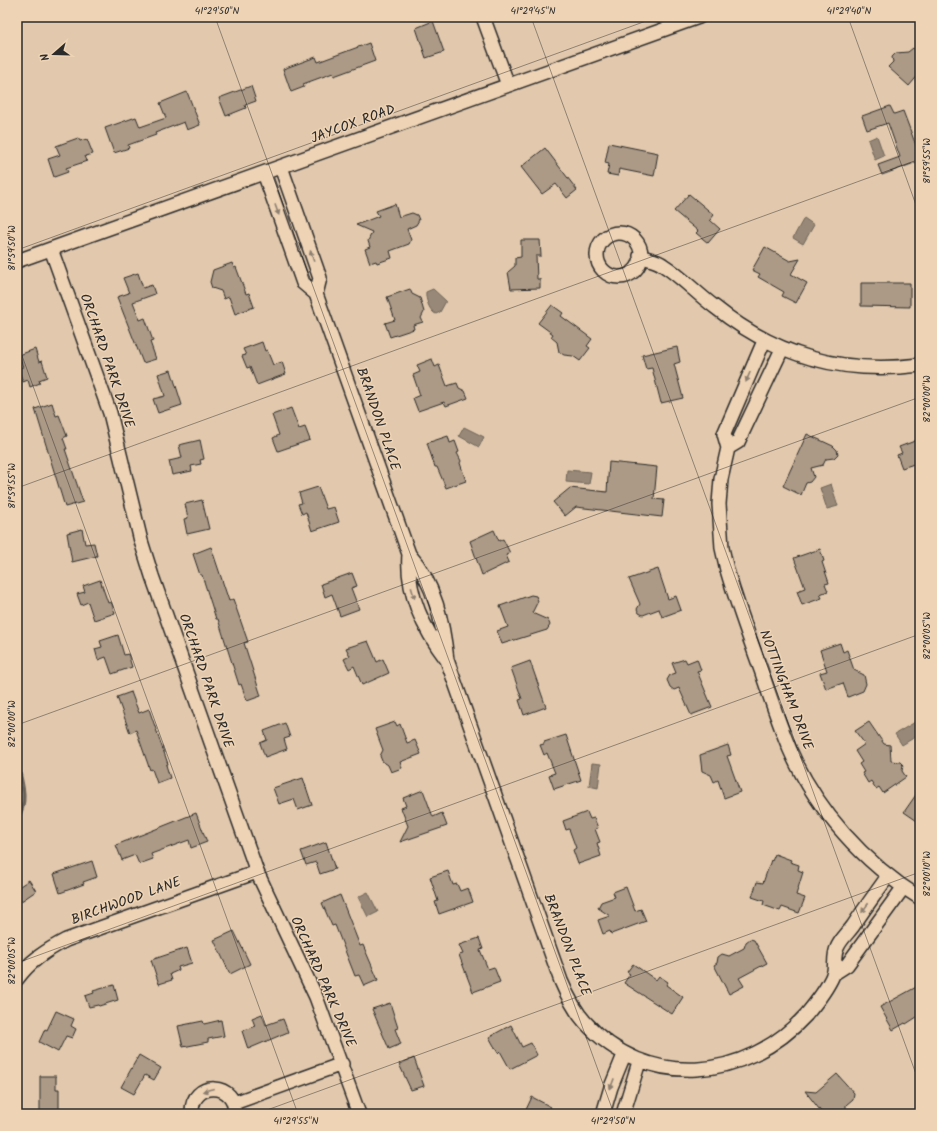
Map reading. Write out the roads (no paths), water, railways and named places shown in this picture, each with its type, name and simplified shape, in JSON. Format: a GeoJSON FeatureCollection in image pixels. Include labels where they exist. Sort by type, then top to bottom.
{"type":"FeatureCollection","features":[{"type":"Feature","properties":{"kind":"street"},"geometry":{"type":"LineString","coordinates":[[483,17],[508,85]]}},
{"type":"Feature","properties":{"kind":"street","name":"JAYCOX ROAD"},"geometry":{"type":"LineString","coordinates":[[17,261],[700,17]]}},
{"type":"Feature","properties":{"kind":"street","name":"BRANDON PLACE"},"geometry":{"type":"LineString","coordinates":[[281,167],[320,278],[316,294]]}},
{"type":"Feature","properties":{"kind":"street","name":"BRANDON PLACE"},"geometry":{"type":"LineString","coordinates":[[264,173],[303,283],[316,294],[409,554],[408,572],[421,616],[432,640],[447,660]]}},
{"type":"Feature","properties":{"kind":"street","name":"ORCHARD PARK DRIVE"},"geometry":{"type":"LineString","coordinates":[[51,249],[110,413],[141,541],[152,576],[257,872],[316,997],[342,1064],[359,1114]]}},
{"type":"Feature","properties":{"kind":"street"},"geometry":{"type":"LineString","coordinates":[[640,256],[662,264],[720,312],[764,341],[782,349],[812,358],[858,367],[881,368],[920,365]]}},
{"type":"Feature","properties":{"kind":"street","name":"NOTTINGHAM DRIVE"},"geometry":{"type":"LineString","coordinates":[[764,341],[724,434],[728,448],[721,479],[719,504],[722,548],[733,591],[780,724],[794,758],[819,802],[856,847],[903,888],[920,898]]}},
{"type":"Feature","properties":{"kind":"street"},"geometry":{"type":"LineString","coordinates":[[728,448],[738,442],[782,349]]}},
{"type":"Feature","properties":{"kind":"street","name":"BRANDON PLACE"},"geometry":{"type":"LineString","coordinates":[[409,554],[421,567],[438,609],[444,636],[447,660],[561,981],[570,1002],[584,1022],[600,1038],[624,1055],[639,1062],[663,1068],[687,1070],[710,1068],[743,1059],[770,1045],[795,1026],[815,1003],[834,974],[847,965],[903,888]]}},
{"type":"Feature","properties":{"kind":"street","name":"BIRCHWOOD LANE"},"geometry":{"type":"LineString","coordinates":[[17,979],[29,965],[46,951],[66,940],[257,872]]}},
{"type":"Feature","properties":{"kind":"street","name":"BRANDON PLACE"},"geometry":{"type":"LineString","coordinates":[[834,974],[836,948],[888,876]]}},
{"type":"Feature","properties":{"kind":"street"},"geometry":{"type":"LineString","coordinates":[[603,1114],[611,1087],[624,1055]]}},
{"type":"Feature","properties":{"kind":"street"},"geometry":{"type":"LineString","coordinates":[[623,1114],[639,1062]]}},
{"type":"Feature","properties":{"kind":"street"},"geometry":{"type":"LineString","coordinates":[[192,1114],[194,1099],[199,1094],[212,1088],[225,1092],[234,1108],[342,1064]]}},
{"type":"Feature","properties":{"kind":"waterway"},"geometry":{"type":"LineString","coordinates":[[17,763],[24,799],[21,812],[17,819]]}}]}
